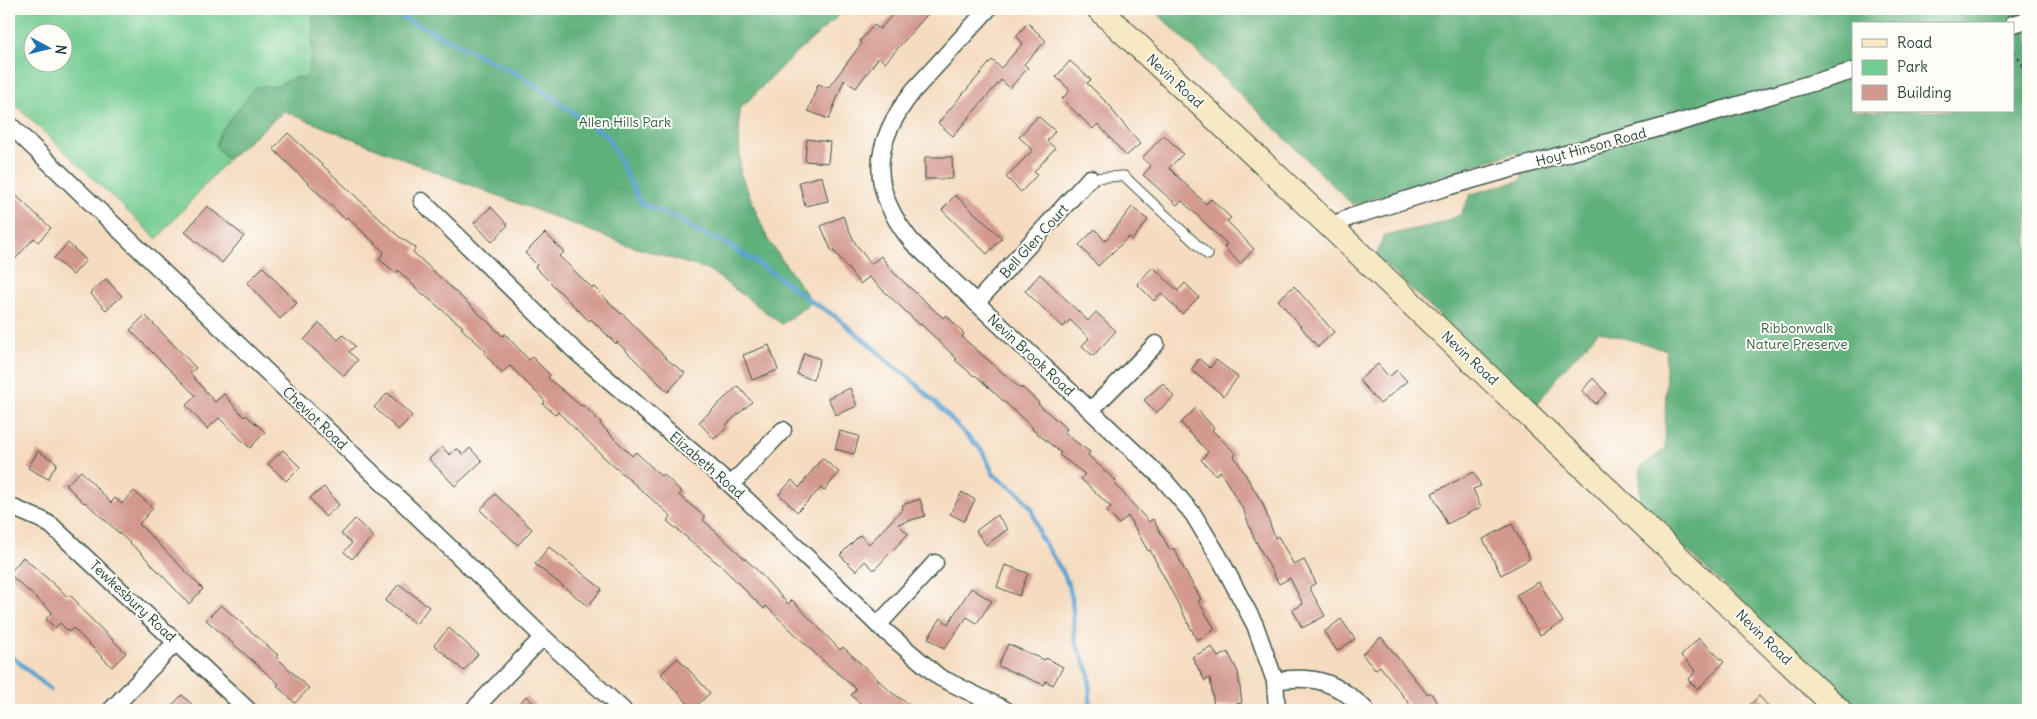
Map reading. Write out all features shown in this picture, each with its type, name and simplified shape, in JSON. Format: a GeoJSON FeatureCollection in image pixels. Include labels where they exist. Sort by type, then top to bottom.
{"type":"FeatureCollection","features":[{"type":"Feature","properties":{"kind":"main road","name":"Nevin Road"},"geometry":{"type":"LineString","coordinates":[[1099,9],[1839,710]]}},
{"type":"Feature","properties":{"kind":"street","name":"Nevin Brook Road"},"geometry":{"type":"LineString","coordinates":[[988,9],[904,103],[888,131],[880,161],[880,175],[887,205],[902,230],[912,242],[1164,480],[1193,514],[1219,557],[1254,625],[1275,681],[1278,710]]}},
{"type":"Feature","properties":{"kind":"street"},"geometry":{"type":"LineString","coordinates":[[2014,24],[2028,20]]}},
{"type":"Feature","properties":{"kind":"street","name":"Hoyt Hinson Road"},"geometry":{"type":"LineString","coordinates":[[1330,226],[1350,217],[1450,186],[1677,123],[1852,71]]}},
{"type":"Feature","properties":{"kind":"street","name":"Cheviot Road"},"geometry":{"type":"LineString","coordinates":[[9,124],[623,710]]}},
{"type":"Feature","properties":{"kind":"street","name":"Bell Glen Court"},"geometry":{"type":"LineString","coordinates":[[976,303],[1090,178]]}},
{"type":"Feature","properties":{"kind":"street","name":"Elizabeth Road"},"geometry":{"type":"LineString","coordinates":[[422,201],[574,350],[731,485],[878,625],[939,677],[1006,710]]}},
{"type":"Feature","properties":{"kind":"street"},"geometry":{"type":"LineString","coordinates":[[1091,410],[1156,344]]}},
{"type":"Feature","properties":{"kind":"street"},"geometry":{"type":"LineString","coordinates":[[731,485],[783,430]]}},
{"type":"Feature","properties":{"kind":"street","name":"Tewkesbury Road"},"geometry":{"type":"LineString","coordinates":[[9,506],[52,526],[248,710]]}},
{"type":"Feature","properties":{"kind":"street"},"geometry":{"type":"LineString","coordinates":[[878,625],[935,563]]}},
{"type":"Feature","properties":{"kind":"street"},"geometry":{"type":"LineString","coordinates":[[473,710],[544,636]]}},
{"type":"Feature","properties":{"kind":"street"},"geometry":{"type":"LineString","coordinates":[[111,710],[176,642]]}},
{"type":"Feature","properties":{"kind":"street"},"geometry":{"type":"LineString","coordinates":[[1275,681],[1297,677],[1318,680],[1335,687],[1355,699],[1366,710]]}},
{"type":"Feature","properties":{"kind":"lane"},"geometry":{"type":"LineString","coordinates":[[1090,178],[1124,176],[1208,255]]}},
{"type":"Feature","properties":{"kind":"path"},"geometry":{"type":"LineString","coordinates":[[2014,52],[2028,74]]}},
{"type":"Feature","properties":{"kind":"green space","name":"Allen Hills Park"},"geometry":{"type":"Polygon","coordinates":[[[9,9],[846,9],[786,62],[739,110],[740,173],[768,240],[812,302],[782,324],[709,270],[628,245],[436,172],[284,111],[227,160],[157,239],[9,99],[9,9]]]}},
{"type":"Feature","properties":{"kind":"green space","name":"Allen Hills Park"},"geometry":{"type":"Polygon","coordinates":[[[313,9],[846,9],[786,62],[739,110],[740,173],[768,240],[812,302],[782,324],[709,270],[628,245],[436,172],[284,111],[227,160],[216,146],[219,134],[255,87],[276,86],[296,77],[306,79],[312,54],[313,9]]]}},
{"type":"Feature","properties":{"kind":"green space","name":"Ribbonwalk Nature Preserve"},"geometry":{"type":"Polygon","coordinates":[[[1153,9],[2028,9],[2028,710],[1854,710],[1640,506],[1640,468],[1665,449],[1666,350],[1599,331],[1563,370],[1535,407],[1376,256],[1383,236],[1437,224],[1460,215],[1471,194],[1522,180],[1517,152],[1353,205],[1153,9]]]}},
{"type":"Feature","properties":{"kind":"building"},"geometry":{"type":"Polygon","coordinates":[[[897,9],[932,9],[885,63],[879,57],[856,88],[844,80],[829,119],[808,111],[818,84],[828,88],[862,43],[860,41],[874,25],[880,29],[897,9]]]}},
{"type":"Feature","properties":{"kind":"building"},"geometry":{"type":"Polygon","coordinates":[[[1028,23],[1046,41],[1024,64],[1028,68],[1010,88],[1001,80],[953,136],[938,123],[992,60],[1001,68],[1023,43],[1016,36],[1028,23]]]}},
{"type":"Feature","properties":{"kind":"building"},"geometry":{"type":"Polygon","coordinates":[[[1070,61],[1091,80],[1087,83],[1113,109],[1140,144],[1126,156],[1098,124],[1093,129],[1062,99],[1070,90],[1056,77],[1070,61]]]}},
{"type":"Feature","properties":{"kind":"building"},"geometry":{"type":"Polygon","coordinates":[[[1038,116],[1055,131],[1047,141],[1055,148],[1034,172],[1037,175],[1021,192],[1006,177],[1033,150],[1019,137],[1038,116]]]}},
{"type":"Feature","properties":{"kind":"building"},"geometry":{"type":"Polygon","coordinates":[[[288,133],[398,236],[416,248],[413,252],[503,336],[505,334],[529,360],[532,357],[550,375],[548,378],[581,406],[583,405],[632,456],[636,452],[661,476],[663,474],[682,492],[679,495],[705,517],[703,520],[755,568],[788,604],[792,600],[840,650],[843,647],[891,692],[917,710],[867,710],[851,695],[856,689],[820,658],[766,606],[764,609],[721,566],[667,521],[671,516],[608,461],[558,412],[556,415],[543,404],[545,401],[510,366],[502,373],[484,353],[486,351],[461,328],[463,327],[418,290],[398,270],[396,273],[379,259],[384,252],[347,217],[345,219],[273,149],[288,133]]]}},
{"type":"Feature","properties":{"kind":"building"},"geometry":{"type":"Polygon","coordinates":[[[1164,135],[1183,154],[1169,168],[1206,204],[1211,199],[1231,218],[1227,221],[1254,249],[1240,264],[1224,247],[1227,244],[1182,201],[1177,205],[1143,175],[1151,166],[1142,158],[1164,135]]]}},
{"type":"Feature","properties":{"kind":"building"},"geometry":{"type":"Polygon","coordinates":[[[807,139],[830,142],[828,163],[805,161],[807,139]]]}},
{"type":"Feature","properties":{"kind":"building"},"geometry":{"type":"Polygon","coordinates":[[[925,157],[952,157],[953,179],[925,179],[925,157]]]}},
{"type":"Feature","properties":{"kind":"building"},"geometry":{"type":"Polygon","coordinates":[[[822,176],[828,201],[805,206],[799,182],[822,176]]]}},
{"type":"Feature","properties":{"kind":"building"},"geometry":{"type":"Polygon","coordinates":[[[9,189],[51,228],[38,242],[34,238],[9,266],[9,189]]]}},
{"type":"Feature","properties":{"kind":"building"},"geometry":{"type":"Polygon","coordinates":[[[955,195],[1002,238],[987,254],[942,210],[955,195]]]}},
{"type":"Feature","properties":{"kind":"building"},"geometry":{"type":"Polygon","coordinates":[[[207,206],[244,236],[222,263],[185,232],[207,206]]]}},
{"type":"Feature","properties":{"kind":"building"},"geometry":{"type":"Polygon","coordinates":[[[491,207],[508,225],[492,242],[474,223],[491,207]]]}},
{"type":"Feature","properties":{"kind":"building"},"geometry":{"type":"Polygon","coordinates":[[[1132,207],[1148,220],[1132,240],[1129,237],[1098,266],[1079,245],[1095,229],[1105,241],[1132,207]]]}},
{"type":"Feature","properties":{"kind":"building"},"geometry":{"type":"Polygon","coordinates":[[[843,216],[855,243],[871,264],[881,256],[894,273],[943,318],[946,315],[964,334],[962,337],[1021,389],[1022,387],[1038,404],[1067,429],[1064,433],[1090,452],[1088,455],[1116,481],[1114,483],[1149,522],[1153,519],[1170,550],[1174,548],[1201,599],[1198,601],[1215,629],[1197,640],[1150,550],[1148,551],[1128,516],[1119,524],[1106,511],[1111,507],[1081,479],[1085,474],[1059,455],[1061,453],[1032,429],[975,375],[955,360],[957,359],[921,324],[869,277],[860,284],[834,251],[832,252],[821,226],[843,216]]]}},
{"type":"Feature","properties":{"kind":"building"},"geometry":{"type":"Polygon","coordinates":[[[545,233],[564,252],[559,256],[592,288],[594,287],[622,313],[669,361],[685,373],[668,392],[617,342],[616,344],[591,319],[589,321],[535,267],[537,265],[525,253],[545,233]]]}},
{"type":"Feature","properties":{"kind":"building"},"geometry":{"type":"Polygon","coordinates":[[[68,243],[86,260],[73,275],[54,258],[68,243]]]}},
{"type":"Feature","properties":{"kind":"building"},"geometry":{"type":"Polygon","coordinates":[[[263,267],[297,303],[280,319],[247,283],[263,267]]]}},
{"type":"Feature","properties":{"kind":"building"},"geometry":{"type":"Polygon","coordinates":[[[1153,267],[1178,291],[1185,283],[1199,297],[1182,314],[1161,293],[1154,301],[1137,284],[1153,267]]]}},
{"type":"Feature","properties":{"kind":"building"},"geometry":{"type":"Polygon","coordinates":[[[1040,274],[1088,321],[1096,312],[1116,331],[1093,356],[1082,346],[1089,338],[1070,320],[1063,327],[1025,291],[1040,274]]]}},
{"type":"Feature","properties":{"kind":"building"},"geometry":{"type":"Polygon","coordinates":[[[106,279],[122,296],[106,310],[90,293],[106,279]]]}},
{"type":"Feature","properties":{"kind":"building"},"geometry":{"type":"Polygon","coordinates":[[[1294,286],[1334,332],[1318,347],[1278,300],[1294,286]]]}},
{"type":"Feature","properties":{"kind":"building"},"geometry":{"type":"Polygon","coordinates":[[[145,315],[196,368],[190,373],[215,402],[224,394],[244,417],[246,415],[265,432],[250,448],[219,418],[207,429],[186,405],[196,396],[130,330],[145,315]]]}},
{"type":"Feature","properties":{"kind":"building"},"geometry":{"type":"Polygon","coordinates":[[[319,323],[338,340],[343,335],[355,346],[349,352],[358,360],[344,376],[304,340],[319,323]]]}},
{"type":"Feature","properties":{"kind":"building"},"geometry":{"type":"Polygon","coordinates":[[[769,345],[778,370],[752,380],[743,355],[769,345]]]}},
{"type":"Feature","properties":{"kind":"building"},"geometry":{"type":"Polygon","coordinates":[[[804,353],[820,359],[813,380],[797,374],[804,353]]]}},
{"type":"Feature","properties":{"kind":"building"},"geometry":{"type":"Polygon","coordinates":[[[1199,359],[1210,368],[1216,360],[1238,377],[1224,396],[1191,370],[1199,359]]]}},
{"type":"Feature","properties":{"kind":"building"},"geometry":{"type":"Polygon","coordinates":[[[1378,364],[1389,377],[1397,370],[1407,381],[1380,404],[1359,380],[1378,364]]]}},
{"type":"Feature","properties":{"kind":"building"},"geometry":{"type":"Polygon","coordinates":[[[1593,378],[1606,393],[1596,404],[1582,391],[1593,378]]]}},
{"type":"Feature","properties":{"kind":"building"},"geometry":{"type":"Polygon","coordinates":[[[1163,383],[1174,397],[1156,413],[1144,400],[1163,383]]]}},
{"type":"Feature","properties":{"kind":"building"},"geometry":{"type":"Polygon","coordinates":[[[738,386],[752,402],[726,425],[728,427],[714,439],[699,422],[738,386]]]}},
{"type":"Feature","properties":{"kind":"building"},"geometry":{"type":"Polygon","coordinates":[[[850,388],[857,406],[836,415],[828,398],[850,388]]]}},
{"type":"Feature","properties":{"kind":"building"},"geometry":{"type":"Polygon","coordinates":[[[388,393],[412,416],[398,430],[374,407],[388,393]]]}},
{"type":"Feature","properties":{"kind":"building"},"geometry":{"type":"Polygon","coordinates":[[[1196,408],[1214,428],[1212,430],[1236,454],[1234,456],[1263,504],[1275,538],[1278,536],[1294,565],[1304,560],[1316,583],[1309,587],[1325,616],[1302,628],[1293,610],[1303,604],[1290,578],[1279,584],[1253,536],[1244,511],[1220,471],[1216,475],[1201,460],[1208,452],[1181,423],[1196,408]]]}},
{"type":"Feature","properties":{"kind":"building"},"geometry":{"type":"Polygon","coordinates":[[[840,431],[859,436],[854,454],[835,449],[840,431]]]}},
{"type":"Feature","properties":{"kind":"building"},"geometry":{"type":"Polygon","coordinates":[[[442,447],[450,455],[457,448],[463,455],[470,448],[482,461],[455,486],[429,459],[442,447]]]}},
{"type":"Feature","properties":{"kind":"building"},"geometry":{"type":"Polygon","coordinates":[[[283,450],[300,467],[286,481],[268,464],[283,450]]]}},
{"type":"Feature","properties":{"kind":"building"},"geometry":{"type":"Polygon","coordinates":[[[38,451],[57,463],[48,479],[28,468],[38,451]]]}},
{"type":"Feature","properties":{"kind":"building"},"geometry":{"type":"Polygon","coordinates":[[[822,458],[839,472],[824,491],[821,488],[797,512],[779,494],[792,480],[799,488],[822,458]]]}},
{"type":"Feature","properties":{"kind":"building"},"geometry":{"type":"Polygon","coordinates":[[[81,471],[111,503],[115,498],[122,504],[134,491],[153,508],[139,524],[203,589],[189,604],[140,552],[66,485],[81,471]]]}},
{"type":"Feature","properties":{"kind":"building"},"geometry":{"type":"Polygon","coordinates":[[[1474,472],[1481,486],[1473,489],[1481,507],[1447,524],[1432,493],[1474,472]]]}},
{"type":"Feature","properties":{"kind":"building"},"geometry":{"type":"Polygon","coordinates":[[[324,487],[339,505],[325,517],[310,498],[324,487]]]}},
{"type":"Feature","properties":{"kind":"building"},"geometry":{"type":"Polygon","coordinates":[[[962,492],[975,500],[964,521],[950,514],[962,492]]]}},
{"type":"Feature","properties":{"kind":"building"},"geometry":{"type":"Polygon","coordinates":[[[495,494],[532,529],[518,545],[480,510],[495,494]]]}},
{"type":"Feature","properties":{"kind":"building"},"geometry":{"type":"Polygon","coordinates":[[[920,499],[925,516],[898,524],[908,534],[874,570],[865,561],[856,571],[840,555],[860,535],[869,544],[903,509],[902,505],[920,499]]]}},
{"type":"Feature","properties":{"kind":"building"},"geometry":{"type":"Polygon","coordinates":[[[997,515],[1008,529],[986,545],[976,531],[997,515]]]}},
{"type":"Feature","properties":{"kind":"building"},"geometry":{"type":"Polygon","coordinates":[[[355,519],[373,536],[352,559],[344,552],[352,543],[341,534],[355,519]]]}},
{"type":"Feature","properties":{"kind":"building"},"geometry":{"type":"Polygon","coordinates":[[[1512,524],[1530,559],[1501,575],[1483,539],[1512,524]]]}},
{"type":"Feature","properties":{"kind":"building"},"geometry":{"type":"Polygon","coordinates":[[[549,547],[602,589],[588,606],[535,564],[549,547]]]}},
{"type":"Feature","properties":{"kind":"building"},"geometry":{"type":"Polygon","coordinates":[[[23,557],[68,597],[70,595],[79,604],[77,605],[126,653],[112,667],[73,628],[69,632],[60,623],[55,628],[46,619],[52,612],[9,574],[23,557]]]}},
{"type":"Feature","properties":{"kind":"building"},"geometry":{"type":"Polygon","coordinates":[[[1005,565],[1028,573],[1019,596],[997,587],[1005,565]]]}},
{"type":"Feature","properties":{"kind":"building"},"geometry":{"type":"Polygon","coordinates":[[[1539,582],[1563,622],[1540,635],[1516,595],[1539,582]]]}},
{"type":"Feature","properties":{"kind":"building"},"geometry":{"type":"Polygon","coordinates":[[[399,584],[429,607],[416,624],[385,601],[399,584]]]}},
{"type":"Feature","properties":{"kind":"building"},"geometry":{"type":"Polygon","coordinates":[[[971,588],[992,601],[977,623],[967,617],[944,649],[928,638],[941,618],[948,624],[971,588]]]}},
{"type":"Feature","properties":{"kind":"building"},"geometry":{"type":"Polygon","coordinates":[[[221,605],[278,655],[276,657],[309,688],[295,703],[277,686],[279,684],[206,620],[221,605]]]}},
{"type":"Feature","properties":{"kind":"building"},"geometry":{"type":"Polygon","coordinates":[[[1341,619],[1355,639],[1337,651],[1324,632],[1341,619]]]}},
{"type":"Feature","properties":{"kind":"building"},"geometry":{"type":"Polygon","coordinates":[[[449,628],[478,654],[464,671],[434,645],[449,628]]]}},
{"type":"Feature","properties":{"kind":"building"},"geometry":{"type":"Polygon","coordinates":[[[1381,637],[1427,694],[1430,692],[1442,710],[1414,710],[1380,666],[1375,670],[1362,654],[1381,637]]]}},
{"type":"Feature","properties":{"kind":"building"},"geometry":{"type":"Polygon","coordinates":[[[1699,638],[1724,662],[1698,689],[1688,680],[1696,671],[1681,656],[1699,638]]]}},
{"type":"Feature","properties":{"kind":"building"},"geometry":{"type":"Polygon","coordinates":[[[1008,644],[1045,660],[1046,658],[1063,667],[1053,685],[1046,681],[1044,685],[998,666],[1008,644]]]}},
{"type":"Feature","properties":{"kind":"building"},"geometry":{"type":"Polygon","coordinates":[[[1212,647],[1218,657],[1228,652],[1238,672],[1242,703],[1214,707],[1210,678],[1205,681],[1192,657],[1212,647]]]}},
{"type":"Feature","properties":{"kind":"building"},"geometry":{"type":"Polygon","coordinates":[[[678,658],[710,693],[693,709],[661,674],[678,658]]]}},
{"type":"Feature","properties":{"kind":"building"},"geometry":{"type":"Polygon","coordinates":[[[182,695],[198,710],[167,710],[182,695]]]}},
{"type":"Feature","properties":{"kind":"building"},"geometry":{"type":"Polygon","coordinates":[[[526,696],[541,710],[513,710],[526,696]]]}},
{"type":"Feature","properties":{"kind":"building"},"geometry":{"type":"Polygon","coordinates":[[[1759,696],[1772,710],[1744,710],[1759,696]]]}},
{"type":"Feature","properties":{"kind":"waterway"},"geometry":{"type":"LineString","coordinates":[[383,9],[523,77],[607,136],[641,203],[677,219],[698,232],[729,245],[777,276],[809,300],[835,316],[891,365],[910,378],[983,452],[994,475],[1020,494],[1032,509],[1040,536],[1065,576],[1072,597],[1075,641],[1089,673],[1089,710]]}},
{"type":"Feature","properties":{"kind":"waterway"},"geometry":{"type":"LineString","coordinates":[[9,654],[51,690]]}}]}
